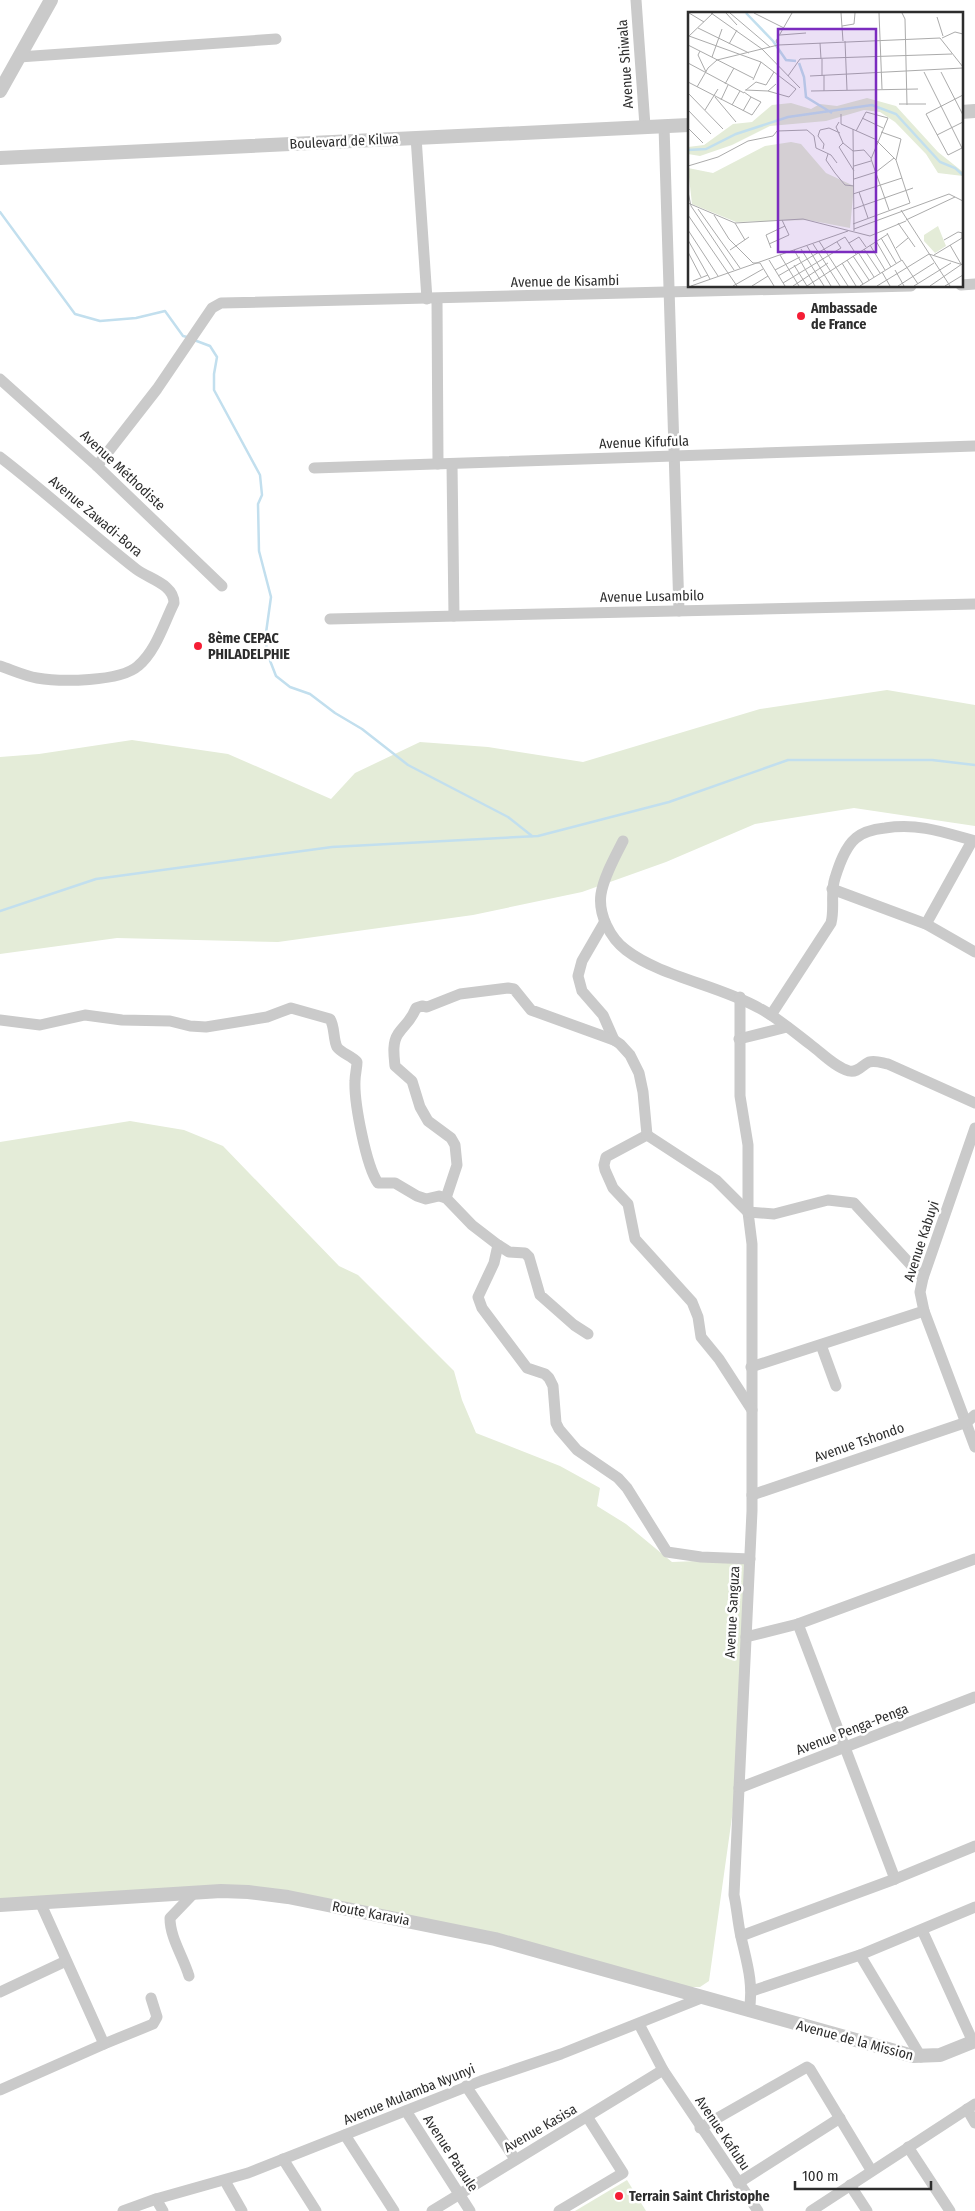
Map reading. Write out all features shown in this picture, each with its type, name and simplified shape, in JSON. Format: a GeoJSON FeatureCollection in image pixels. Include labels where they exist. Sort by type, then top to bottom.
{"type":"FeatureCollection","features":[{"type":"Feature","properties":{"kind":"street"},"geometry":{"type":"LineString","coordinates":[[0,91],[51,0]]}},
{"type":"Feature","properties":{"kind":"street","name":"Avenue Shiwala"},"geometry":{"type":"LineString","coordinates":[[636,0],[645,126]]}},
{"type":"Feature","properties":{"kind":"street"},"geometry":{"type":"LineString","coordinates":[[19,57],[276,39]]}},
{"type":"Feature","properties":{"kind":"street"},"geometry":{"type":"LineString","coordinates":[[962,112],[975,111]]}},
{"type":"Feature","properties":{"kind":"street","name":"Boulevard de Kilwa"},"geometry":{"type":"LineString","coordinates":[[0,158],[688,125]]}},
{"type":"Feature","properties":{"kind":"street"},"geometry":{"type":"LineString","coordinates":[[664,126],[679,611]]}},
{"type":"Feature","properties":{"kind":"street"},"geometry":{"type":"LineString","coordinates":[[416,137],[432,299],[438,464]]}},
{"type":"Feature","properties":{"kind":"street"},"geometry":{"type":"LineString","coordinates":[[962,285],[975,284]]}},
{"type":"Feature","properties":{"kind":"street","name":"Avenue de Kisambi"},"geometry":{"type":"LineString","coordinates":[[98,466],[156,389],[212,308],[220,304],[842,288]]}},
{"type":"Feature","properties":{"kind":"street","name":"Avenue Méthodiste"},"geometry":{"type":"LineString","coordinates":[[0,379],[98,466],[222,586]]}},
{"type":"Feature","properties":{"kind":"street","name":"Avenue Kifufula"},"geometry":{"type":"LineString","coordinates":[[314,468],[975,446]]}},
{"type":"Feature","properties":{"kind":"street","name":"Avenue Zawadi-Bora"},"geometry":{"type":"LineString","coordinates":[[0,457],[138,571],[170,590],[174,596],[174,603],[152,649],[138,666],[126,673],[111,677],[70,680],[36,678],[0,666]]}},
{"type":"Feature","properties":{"kind":"street"},"geometry":{"type":"LineString","coordinates":[[452,464],[454,616]]}},
{"type":"Feature","properties":{"kind":"street","name":"Avenue Lusambilo"},"geometry":{"type":"LineString","coordinates":[[330,619],[975,604]]}},
{"type":"Feature","properties":{"kind":"street"},"geometry":{"type":"LineString","coordinates":[[771,1015],[831,923],[834,911],[832,888],[844,853],[856,837],[874,829],[903,825],[925,826],[974,841],[926,924]]}},
{"type":"Feature","properties":{"kind":"street"},"geometry":{"type":"LineString","coordinates":[[623,841],[612,861],[601,893],[604,923],[625,949],[643,961],[740,997],[771,1015],[824,1056],[850,1071],[856,1071],[869,1062],[876,1061],[888,1064],[975,1103]]}},
{"type":"Feature","properties":{"kind":"street"},"geometry":{"type":"LineString","coordinates":[[832,888],[926,924],[975,952]]}},
{"type":"Feature","properties":{"kind":"street"},"geometry":{"type":"LineString","coordinates":[[604,923],[582,961],[578,976],[582,991],[602,1015],[614,1040],[630,1055],[639,1073],[643,1092],[647,1135]]}},
{"type":"Feature","properties":{"kind":"street"},"geometry":{"type":"LineString","coordinates":[[446,1198],[458,1165],[455,1145],[451,1138],[428,1121],[420,1107],[412,1081],[395,1066],[394,1052],[397,1036],[412,1019],[416,1008],[427,1007],[460,994],[508,988],[514,989],[530,1010],[614,1040]]}},
{"type":"Feature","properties":{"kind":"street","name":"Avenue Sanguza"},"geometry":{"type":"LineString","coordinates":[[740,997],[740,1096],[748,1145],[748,1212],[752,1244],[752,1495],[734,1895],[749,1968],[752,1992],[749,2011]]}},
{"type":"Feature","properties":{"kind":"street"},"geometry":{"type":"LineString","coordinates":[[0,1020],[40,1025],[85,1015],[122,1020],[170,1021],[190,1026],[206,1026],[267,1017],[291,1008],[311,1015],[326,1017],[332,1023],[336,1045],[357,1062],[355,1081],[358,1114],[374,1177],[378,1183],[395,1183],[426,1199],[439,1196],[446,1198],[472,1225],[498,1245],[509,1252],[528,1254],[540,1295],[574,1325],[588,1334]]}},
{"type":"Feature","properties":{"kind":"street"},"geometry":{"type":"LineString","coordinates":[[740,1039],[787,1027]]}},
{"type":"Feature","properties":{"kind":"street","name":"Avenue Kabuyi"},"geometry":{"type":"LineString","coordinates":[[975,1128],[922,1278],[920,1292],[924,1311],[971,1419],[975,1447]]}},
{"type":"Feature","properties":{"kind":"street"},"geometry":{"type":"LineString","coordinates":[[647,1135],[716,1180],[748,1212],[774,1214],[828,1200],[854,1203],[922,1278]]}},
{"type":"Feature","properties":{"kind":"street"},"geometry":{"type":"LineString","coordinates":[[647,1135],[606,1157],[605,1170],[613,1188],[628,1204],[635,1238],[692,1302],[698,1317],[701,1337],[719,1359],[752,1410]]}},
{"type":"Feature","properties":{"kind":"street"},"geometry":{"type":"LineString","coordinates":[[498,1245],[494,1264],[480,1291],[479,1302],[526,1368],[545,1374],[551,1382],[556,1423],[564,1436],[577,1450],[618,1478],[627,1488],[668,1552],[701,1557],[750,1559]]}},
{"type":"Feature","properties":{"kind":"street"},"geometry":{"type":"LineString","coordinates":[[751,1367],[924,1311]]}},
{"type":"Feature","properties":{"kind":"street"},"geometry":{"type":"LineString","coordinates":[[821,1345],[836,1386]]}},
{"type":"Feature","properties":{"kind":"street","name":"Avenue Tshondo"},"geometry":{"type":"LineString","coordinates":[[752,1495],[971,1419]]}},
{"type":"Feature","properties":{"kind":"street"},"geometry":{"type":"LineString","coordinates":[[746,1637],[798,1624],[975,1559]]}},
{"type":"Feature","properties":{"kind":"street"},"geometry":{"type":"LineString","coordinates":[[798,1624],[895,1879]]}},
{"type":"Feature","properties":{"kind":"street","name":"Avenue Penga-Penga"},"geometry":{"type":"LineString","coordinates":[[739,1788],[975,1697]]}},
{"type":"Feature","properties":{"kind":"street"},"geometry":{"type":"LineString","coordinates":[[741,1936],[895,1879],[975,1846]]}},
{"type":"Feature","properties":{"kind":"street"},"geometry":{"type":"LineString","coordinates":[[188,1976],[184,1958],[170,1927],[170,1918],[195,1892]]}},
{"type":"Feature","properties":{"kind":"street","name":"Route Karavia"},"geometry":{"type":"LineString","coordinates":[[0,1905],[195,1892],[248,1892],[315,1902],[495,1939],[734,2006]]}},
{"type":"Feature","properties":{"kind":"street"},"geometry":{"type":"LineString","coordinates":[[40,1902],[104,2044]]}},
{"type":"Feature","properties":{"kind":"street"},"geometry":{"type":"LineString","coordinates":[[752,1992],[860,1954],[975,1907]]}},
{"type":"Feature","properties":{"kind":"street"},"geometry":{"type":"LineString","coordinates":[[922,1930],[974,2042]]}},
{"type":"Feature","properties":{"kind":"street"},"geometry":{"type":"LineString","coordinates":[[860,1954],[921,2057]]}},
{"type":"Feature","properties":{"kind":"street"},"geometry":{"type":"LineString","coordinates":[[0,1992],[66,1961]]}},
{"type":"Feature","properties":{"kind":"street","name":"Avenue Mulamba Nyunyi"},"geometry":{"type":"LineString","coordinates":[[123,2211],[156,2199],[224,2181],[466,2086],[561,2054],[704,1997]]}},
{"type":"Feature","properties":{"kind":"street"},"geometry":{"type":"LineString","coordinates":[[0,2090],[152,2024],[157,2018],[152,1998]]}},
{"type":"Feature","properties":{"kind":"street","name":"Avenue de la Mission"},"geometry":{"type":"LineString","coordinates":[[734,2006],[903,2054],[921,2057],[940,2055],[974,2042]]}},
{"type":"Feature","properties":{"kind":"street","name":"Avenue Kafubu"},"geometry":{"type":"LineString","coordinates":[[639,2024],[663,2070],[700,2128],[758,2211]]}},
{"type":"Feature","properties":{"kind":"street"},"geometry":{"type":"LineString","coordinates":[[700,2128],[804,2067],[810,2069],[871,2170]]}},
{"type":"Feature","properties":{"kind":"street","name":"Avenue Kasisa"},"geometry":{"type":"LineString","coordinates":[[432,2211],[515,2159],[588,2118],[663,2070]]}},
{"type":"Feature","properties":{"kind":"street"},"geometry":{"type":"LineString","coordinates":[[466,2086],[515,2159]]}},
{"type":"Feature","properties":{"kind":"street"},"geometry":{"type":"LineString","coordinates":[[811,2211],[871,2170],[971,2107],[975,2124]]}},
{"type":"Feature","properties":{"kind":"street","name":"Avenue Pataule"},"geometry":{"type":"LineString","coordinates":[[406,2111],[470,2211]]}},
{"type":"Feature","properties":{"kind":"street"},"geometry":{"type":"LineString","coordinates":[[559,2211],[620,2177],[623,2170],[588,2118]]}},
{"type":"Feature","properties":{"kind":"street"},"geometry":{"type":"LineString","coordinates":[[738,2183],[840,2118]]}},
{"type":"Feature","properties":{"kind":"street"},"geometry":{"type":"LineString","coordinates":[[344,2135],[394,2211]]}},
{"type":"Feature","properties":{"kind":"street"},"geometry":{"type":"LineString","coordinates":[[908,2147],[950,2211]]}},
{"type":"Feature","properties":{"kind":"street"},"geometry":{"type":"LineString","coordinates":[[283,2159],[316,2211]]}},
{"type":"Feature","properties":{"kind":"street"},"geometry":{"type":"LineString","coordinates":[[224,2181],[242,2211]]}},
{"type":"Feature","properties":{"kind":"street"},"geometry":{"type":"LineString","coordinates":[[850,2185],[867,2211]]}},
{"type":"Feature","properties":{"kind":"street"},"geometry":{"type":"LineString","coordinates":[[156,2199],[163,2211]]}},
{"type":"Feature","properties":{"kind":"green space"},"geometry":{"type":"Polygon","coordinates":[[[887,690],[975,705],[975,826],[854,808],[755,824],[666,862],[582,892],[473,915],[278,942],[117,938],[0,954],[0,757],[39,754],[132,740],[228,754],[331,799],[355,773],[420,742],[488,747],[583,762],[760,709],[887,690]]]}},
{"type":"Feature","properties":{"kind":"green space"},"geometry":{"type":"Polygon","coordinates":[[[130,1121],[184,1130],[223,1146],[339,1266],[358,1275],[454,1371],[462,1400],[476,1433],[560,1466],[600,1488],[597,1506],[626,1524],[672,1562],[750,1559],[740,1760],[709,1981],[700,1987],[684,1987],[296,1894],[0,1901],[0,1142],[130,1121]]]}},
{"type":"Feature","properties":{"kind":"green space","name":"Terrain Saint Christophe"},"geometry":{"type":"Polygon","coordinates":[[[627,2180],[646,2211],[575,2211],[627,2180]]]}},
{"type":"Feature","properties":{"kind":"waterway"},"geometry":{"type":"LineString","coordinates":[[0,212],[75,314],[100,321],[136,318],[165,311],[183,336],[187,337]]}},
{"type":"Feature","properties":{"kind":"waterway"},"geometry":{"type":"LineString","coordinates":[[194,340],[210,346],[217,357],[214,390],[260,475],[262,495],[258,504],[259,551],[271,597],[265,640],[276,676],[290,687],[310,694],[335,713],[362,729],[408,765],[508,817],[532,836]]}},
{"type":"Feature","properties":{"kind":"waterway"},"geometry":{"type":"LineString","coordinates":[[0,911],[96,879],[332,847],[538,836],[669,802],[788,760],[932,760],[975,765]]}},
{"type":"Feature","properties":{"kind":"place","name":"Ambassade de France"},"geometry":{"type":"Point","coordinates":[801,316]}},
{"type":"Feature","properties":{"kind":"place","name":"8ème CEPAC PHILADELPHIE"},"geometry":{"type":"Point","coordinates":[198,646]}},
{"type":"Feature","properties":{"kind":"place","name":"Terrain Saint Christophe"},"geometry":{"type":"Point","coordinates":[619,2196]}}]}
